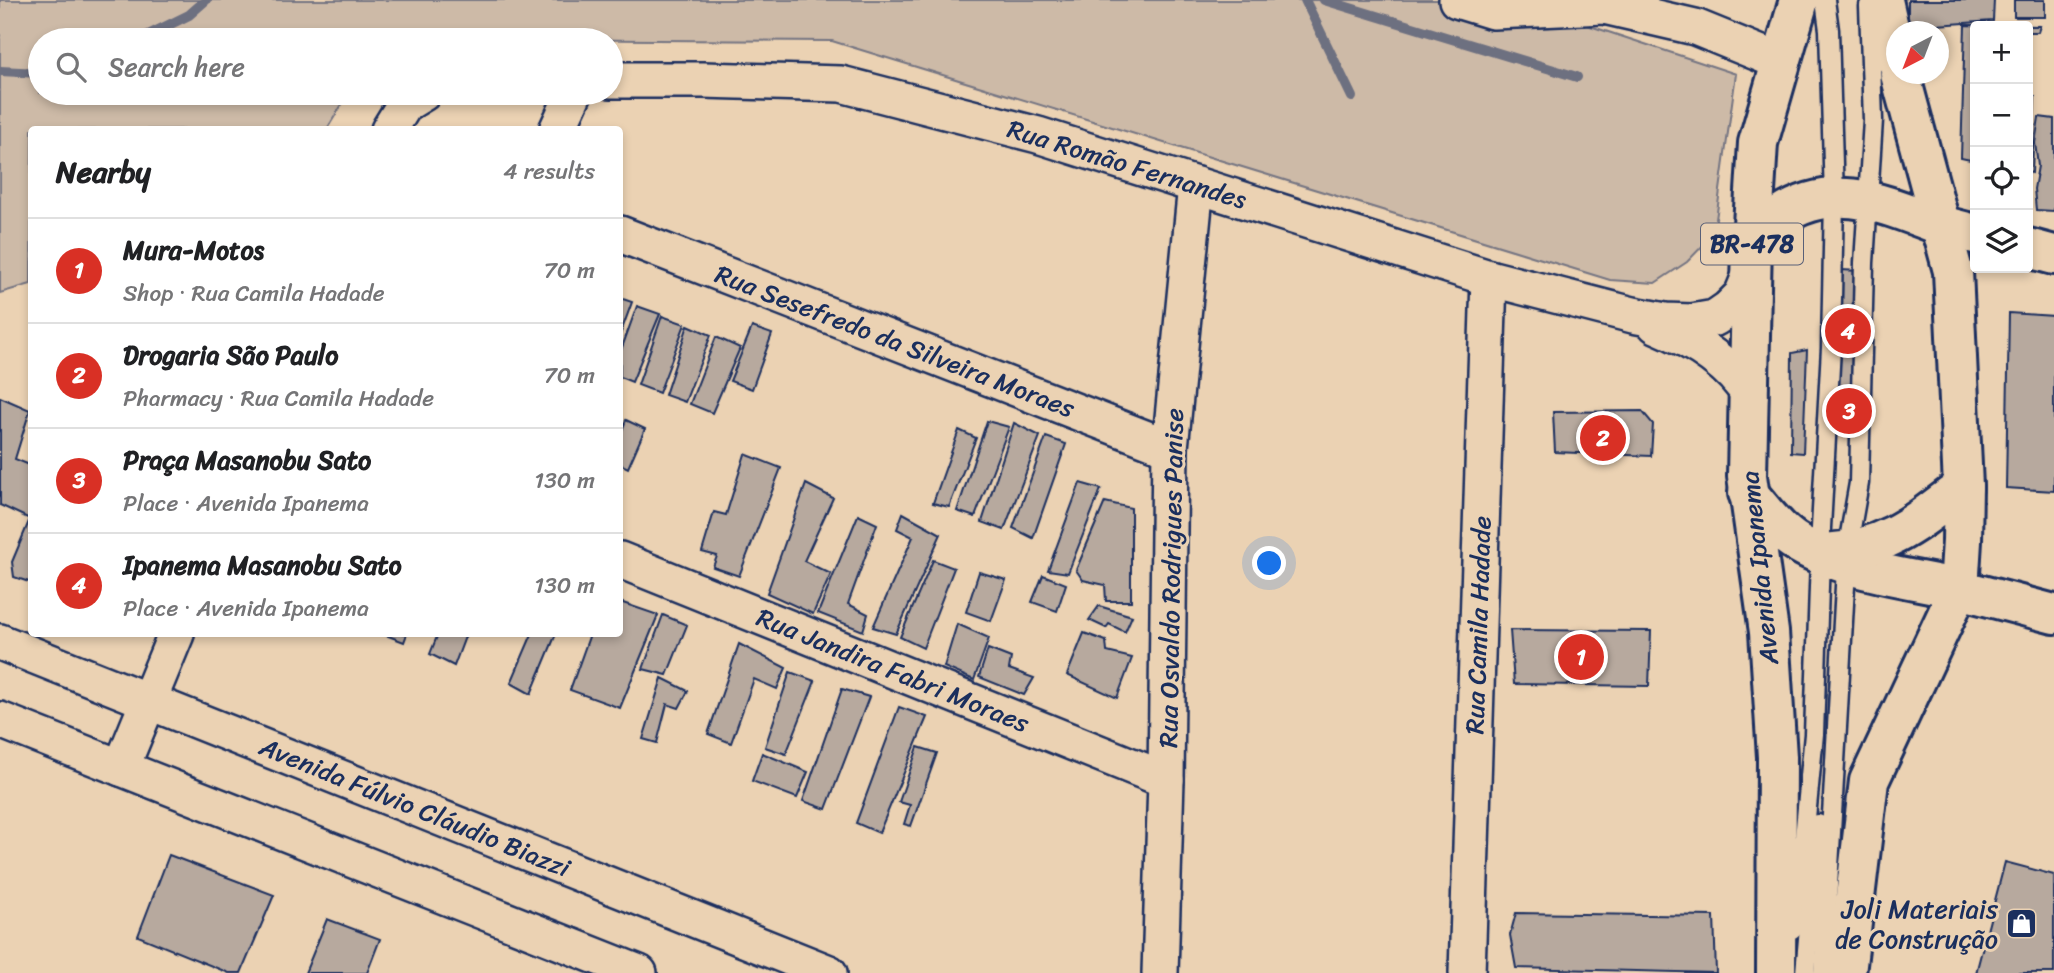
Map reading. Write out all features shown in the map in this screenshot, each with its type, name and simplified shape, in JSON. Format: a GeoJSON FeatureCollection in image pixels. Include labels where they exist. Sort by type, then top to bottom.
{"type":"FeatureCollection","features":[{"type":"Feature","properties":{"kind":"main road","name":"Avenida Ipanema"},"geometry":{"type":"LineString","coordinates":[[1776,973],[1777,757],[1769,632],[1748,493],[1752,256],[1758,143],[1799,0]]}},
{"type":"Feature","properties":{"kind":"main road"},"geometry":{"type":"LineString","coordinates":[[1878,3],[1886,28]]}},
{"type":"Feature","properties":{"kind":"main road"},"geometry":{"type":"LineString","coordinates":[[1846,973],[1869,781],[1959,589],[1963,487],[1953,271],[1958,230],[1904,84]]}},
{"type":"Feature","properties":{"kind":"main road"},"geometry":{"type":"LineString","coordinates":[[1752,256],[1781,216],[1818,200],[1857,189],[1958,230]]}},
{"type":"Feature","properties":{"kind":"main road"},"geometry":{"type":"LineString","coordinates":[[2033,249],[2054,255]]}},
{"type":"Feature","properties":{"kind":"main road"},"geometry":{"type":"LineString","coordinates":[[1838,556],[1886,540],[1919,522],[1963,487]]}},
{"type":"Feature","properties":{"kind":"main road"},"geometry":{"type":"LineString","coordinates":[[1748,493],[1772,522],[1791,539],[1838,556],[2054,614]]}},
{"type":"Feature","properties":{"kind":"street"},"geometry":{"type":"LineString","coordinates":[[1457,0],[1493,11],[1604,6],[1695,27],[1781,62]]}},
{"type":"Feature","properties":{"kind":"street","name":"Rua Romão Fernandes"},"geometry":{"type":"LineString","coordinates":[[623,80],[841,84],[1038,135],[1489,278],[1665,321],[1692,322],[1714,318],[1728,309],[1742,295],[1752,256]]}},
{"type":"Feature","properties":{"kind":"street"},"geometry":{"type":"LineString","coordinates":[[559,126],[568,105]]}},
{"type":"Feature","properties":{"kind":"street","name":"Rua Osvaldo Rodrigues Panise"},"geometry":{"type":"LineString","coordinates":[[1160,973],[1166,780],[1170,448],[1196,185]]}},
{"type":"Feature","properties":{"kind":"street","name":"Rua Sesefredo da Silveira Moraes"},"geometry":{"type":"LineString","coordinates":[[623,235],[1170,448]]}},
{"type":"Feature","properties":{"kind":"street","name":"Rua Camila Hadade"},"geometry":{"type":"LineString","coordinates":[[1467,973],[1489,278]]}},
{"type":"Feature","properties":{"kind":"street","name":"Rua Romão Fernandes"},"geometry":{"type":"LineString","coordinates":[[1633,315],[1673,332],[1714,356],[1744,386],[1750,396]]}},
{"type":"Feature","properties":{"kind":"street","name":"Rua Jandira Fabri Moraes"},"geometry":{"type":"LineString","coordinates":[[623,561],[1166,780]]}},
{"type":"Feature","properties":{"kind":"street"},"geometry":{"type":"LineString","coordinates":[[121,768],[175,637]]}},
{"type":"Feature","properties":{"kind":"street","name":"Avenida Fúlvio Cláudio Biazzi"},"geometry":{"type":"LineString","coordinates":[[0,642],[829,973]]}},
{"type":"Feature","properties":{"kind":"street"},"geometry":{"type":"LineString","coordinates":[[0,720],[639,973]]}},
{"type":"Feature","properties":{"kind":"lane"},"geometry":{"type":"LineString","coordinates":[[1787,973],[1814,734],[1838,556],[1859,483],[1857,189],[1829,30],[1827,0]]}},
{"type":"Feature","properties":{"kind":"lane"},"geometry":{"type":"LineString","coordinates":[[1835,973],[1834,777],[1838,556],[1831,348],[1857,189],[1883,103],[1878,3]]}},
{"type":"Feature","properties":{"kind":"lane"},"geometry":{"type":"LineString","coordinates":[[1805,973],[1822,777],[1814,734]]}},
{"type":"Feature","properties":{"kind":"lane"},"geometry":{"type":"LineString","coordinates":[[1823,973],[1834,777]]}},
{"type":"Feature","properties":{"kind":"shaded area"},"geometry":{"type":"Polygon","coordinates":[[[0,0],[1511,0],[1736,74],[1714,234],[1687,262],[1655,283],[1610,280],[832,41],[623,40],[623,28],[28,28],[28,105],[342,105],[329,126],[28,126],[28,285],[0,293],[0,0]]]}},
{"type":"Feature","properties":{"kind":"building"},"geometry":{"type":"Polygon","coordinates":[[[1908,0],[1994,0],[1993,21],[1949,24],[1949,21],[1908,21],[1908,0]]]}},
{"type":"Feature","properties":{"kind":"building"},"geometry":{"type":"Polygon","coordinates":[[[2014,0],[2045,0],[2045,17],[2014,17],[2014,0]]]}},
{"type":"Feature","properties":{"kind":"building"},"geometry":{"type":"Polygon","coordinates":[[[1965,25],[1970,25],[1970,160],[1961,158],[1965,25]]]}},
{"type":"Feature","properties":{"kind":"building"},"geometry":{"type":"Polygon","coordinates":[[[2033,26],[2040,26],[2038,32],[2033,32],[2033,26]]]}},
{"type":"Feature","properties":{"kind":"building"},"geometry":{"type":"Polygon","coordinates":[[[2033,96],[2035,97],[2033,148],[2033,96]]]}},
{"type":"Feature","properties":{"kind":"building"},"geometry":{"type":"Polygon","coordinates":[[[2039,117],[2054,119],[2054,211],[2036,210],[2034,189],[2038,166],[2035,143],[2039,117]]]}},
{"type":"Feature","properties":{"kind":"building"},"geometry":{"type":"Polygon","coordinates":[[[1841,270],[1859,271],[1853,427],[1835,426],[1841,270]]]}},
{"type":"Feature","properties":{"kind":"building"},"geometry":{"type":"Polygon","coordinates":[[[623,299],[632,302],[623,327],[623,299]]]}},
{"type":"Feature","properties":{"kind":"building"},"geometry":{"type":"Polygon","coordinates":[[[637,306],[660,314],[632,382],[623,378],[623,345],[637,306]]]}},
{"type":"Feature","properties":{"kind":"building"},"geometry":{"type":"Polygon","coordinates":[[[2009,313],[2054,316],[2054,491],[2006,488],[2009,313]]]}},
{"type":"Feature","properties":{"kind":"building"},"geometry":{"type":"Polygon","coordinates":[[[662,316],[685,324],[659,393],[638,385],[662,316]]]}},
{"type":"Feature","properties":{"kind":"building"},"geometry":{"type":"Polygon","coordinates":[[[688,325],[711,335],[685,402],[665,395],[688,325]]]}},
{"type":"Feature","properties":{"kind":"building"},"geometry":{"type":"Polygon","coordinates":[[[752,327],[772,334],[752,389],[730,381],[752,327]]]}},
{"type":"Feature","properties":{"kind":"building"},"geometry":{"type":"Polygon","coordinates":[[[716,337],[740,348],[712,413],[690,404],[716,337]]]}},
{"type":"Feature","properties":{"kind":"building"},"geometry":{"type":"Polygon","coordinates":[[[1807,350],[1803,453],[1791,452],[1792,353],[1807,350]]]}},
{"type":"Feature","properties":{"kind":"building"},"geometry":{"type":"Polygon","coordinates":[[[0,397],[28,409],[15,459],[28,464],[28,518],[0,505],[0,397]]]}},
{"type":"Feature","properties":{"kind":"building"},"geometry":{"type":"Polygon","coordinates":[[[1642,411],[1653,424],[1651,456],[1555,452],[1553,412],[1642,411]]]}},
{"type":"Feature","properties":{"kind":"building"},"geometry":{"type":"Polygon","coordinates":[[[626,420],[645,429],[628,468],[623,466],[623,428],[626,420]]]}},
{"type":"Feature","properties":{"kind":"building"},"geometry":{"type":"Polygon","coordinates":[[[987,421],[1009,427],[975,517],[957,511],[987,421]]]}},
{"type":"Feature","properties":{"kind":"building"},"geometry":{"type":"Polygon","coordinates":[[[1014,423],[1040,436],[1004,530],[982,522],[1014,423]]]}},
{"type":"Feature","properties":{"kind":"building"},"geometry":{"type":"Polygon","coordinates":[[[959,430],[976,438],[949,507],[933,503],[959,430]]]}},
{"type":"Feature","properties":{"kind":"building"},"geometry":{"type":"Polygon","coordinates":[[[1046,437],[1066,444],[1033,538],[1013,528],[1046,437]]]}},
{"type":"Feature","properties":{"kind":"building"},"geometry":{"type":"Polygon","coordinates":[[[745,454],[781,468],[739,576],[713,567],[717,556],[702,552],[714,512],[726,515],[745,454]]]}},
{"type":"Feature","properties":{"kind":"building"},"geometry":{"type":"Polygon","coordinates":[[[1080,483],[1101,489],[1068,573],[1048,570],[1080,483]]]}},
{"type":"Feature","properties":{"kind":"building"},"geometry":{"type":"Polygon","coordinates":[[[806,484],[833,498],[804,561],[831,574],[813,614],[767,593],[806,484]]]}},
{"type":"Feature","properties":{"kind":"building"},"geometry":{"type":"Polygon","coordinates":[[[1105,502],[1131,508],[1131,601],[1106,601],[1105,585],[1083,580],[1076,570],[1105,502]]]}},
{"type":"Feature","properties":{"kind":"building"},"geometry":{"type":"Polygon","coordinates":[[[903,513],[941,534],[896,634],[873,627],[913,537],[897,529],[903,513]]]}},
{"type":"Feature","properties":{"kind":"building"},"geometry":{"type":"Polygon","coordinates":[[[858,515],[877,524],[848,604],[868,614],[863,631],[818,613],[858,515]]]}},
{"type":"Feature","properties":{"kind":"building"},"geometry":{"type":"Polygon","coordinates":[[[28,524],[28,582],[14,577],[12,562],[28,524]]]}},
{"type":"Feature","properties":{"kind":"building"},"geometry":{"type":"Polygon","coordinates":[[[933,560],[954,568],[923,648],[900,637],[933,560]]]}},
{"type":"Feature","properties":{"kind":"building"},"geometry":{"type":"Polygon","coordinates":[[[979,572],[1006,580],[991,621],[966,612],[979,572]]]}},
{"type":"Feature","properties":{"kind":"building"},"geometry":{"type":"Polygon","coordinates":[[[1043,575],[1066,584],[1057,611],[1032,602],[1043,575]]]}},
{"type":"Feature","properties":{"kind":"building"},"geometry":{"type":"Polygon","coordinates":[[[623,603],[658,615],[620,708],[570,690],[589,637],[623,637],[623,603]]]}},
{"type":"Feature","properties":{"kind":"building"},"geometry":{"type":"Polygon","coordinates":[[[1099,606],[1132,616],[1125,632],[1109,624],[1106,628],[1089,620],[1099,606]]]}},
{"type":"Feature","properties":{"kind":"building"},"geometry":{"type":"Polygon","coordinates":[[[663,615],[687,625],[667,675],[643,669],[663,615]]]}},
{"type":"Feature","properties":{"kind":"building"},"geometry":{"type":"Polygon","coordinates":[[[957,624],[989,638],[974,680],[944,667],[957,624]]]}},
{"type":"Feature","properties":{"kind":"building"},"geometry":{"type":"Polygon","coordinates":[[[1510,630],[1651,631],[1649,686],[1514,684],[1510,630]]]}},
{"type":"Feature","properties":{"kind":"building"},"geometry":{"type":"Polygon","coordinates":[[[1084,633],[1106,641],[1107,652],[1132,658],[1117,698],[1067,675],[1084,633]]]}},
{"type":"Feature","properties":{"kind":"building"},"geometry":{"type":"Polygon","coordinates":[[[391,637],[406,637],[404,642],[391,637]]]}},
{"type":"Feature","properties":{"kind":"building"},"geometry":{"type":"Polygon","coordinates":[[[437,637],[465,637],[454,666],[430,654],[437,637]]]}},
{"type":"Feature","properties":{"kind":"building"},"geometry":{"type":"Polygon","coordinates":[[[531,637],[555,637],[531,694],[511,683],[531,637]]]}},
{"type":"Feature","properties":{"kind":"building"},"geometry":{"type":"Polygon","coordinates":[[[739,644],[786,668],[777,689],[754,679],[731,743],[708,734],[739,644]]]}},
{"type":"Feature","properties":{"kind":"building"},"geometry":{"type":"Polygon","coordinates":[[[988,649],[1011,658],[1009,669],[1034,678],[1024,695],[979,677],[988,649]]]}},
{"type":"Feature","properties":{"kind":"building"},"geometry":{"type":"Polygon","coordinates":[[[790,672],[815,681],[786,754],[765,747],[790,672]]]}},
{"type":"Feature","properties":{"kind":"building"},"geometry":{"type":"Polygon","coordinates":[[[662,678],[688,691],[679,708],[667,704],[657,743],[643,739],[662,678]]]}},
{"type":"Feature","properties":{"kind":"building"},"geometry":{"type":"Polygon","coordinates":[[[842,689],[869,697],[826,809],[803,801],[842,689]]]}},
{"type":"Feature","properties":{"kind":"building"},"geometry":{"type":"Polygon","coordinates":[[[899,707],[927,717],[879,833],[856,823],[899,707]]]}},
{"type":"Feature","properties":{"kind":"building"},"geometry":{"type":"Polygon","coordinates":[[[918,747],[937,753],[911,826],[904,824],[910,805],[899,802],[918,747]]]}},
{"type":"Feature","properties":{"kind":"building"},"geometry":{"type":"Polygon","coordinates":[[[762,753],[808,772],[797,798],[752,781],[762,753]]]}},
{"type":"Feature","properties":{"kind":"building"},"geometry":{"type":"Polygon","coordinates":[[[169,855],[274,895],[241,973],[229,973],[138,936],[169,855]]]}},
{"type":"Feature","properties":{"kind":"building","name":"Joli Materiais de Construção"},"geometry":{"type":"Polygon","coordinates":[[[2005,862],[2054,875],[2054,973],[1976,973],[2005,862]]]}},
{"type":"Feature","properties":{"kind":"building"},"geometry":{"type":"Polygon","coordinates":[[[1516,913],[1714,916],[1716,973],[1516,968],[1510,935],[1516,913]]]}},
{"type":"Feature","properties":{"kind":"building"},"geometry":{"type":"Polygon","coordinates":[[[327,919],[380,939],[367,973],[305,973],[327,919]]]}},
{"type":"Feature","properties":{"kind":"waterway"},"geometry":{"type":"LineString","coordinates":[[162,28],[189,15],[206,0]]}},
{"type":"Feature","properties":{"kind":"waterway"},"geometry":{"type":"LineString","coordinates":[[1305,0],[1352,97]]}},
{"type":"Feature","properties":{"kind":"waterway"},"geometry":{"type":"LineString","coordinates":[[1324,0],[1577,77]]}},
{"type":"Feature","properties":{"kind":"waterway"},"geometry":{"type":"LineString","coordinates":[[0,71],[28,72]]}},
{"type":"Feature","properties":{"kind":"place","name":"Ipanema Masanobu Sato"},"geometry":{"type":"Point","coordinates":[1848,331]}},
{"type":"Feature","properties":{"kind":"place","name":"Praça Masanobu Sato"},"geometry":{"type":"Point","coordinates":[1849,411]}},
{"type":"Feature","properties":{"kind":"place","name":"Drogaria São Paulo"},"geometry":{"type":"Point","coordinates":[1603,438]}},
{"type":"Feature","properties":{"kind":"place","name":"Mura-Motos"},"geometry":{"type":"Point","coordinates":[1581,657]}},
{"type":"Feature","properties":{"kind":"place","name":"Joli Materiais de Construção"},"geometry":{"type":"Point","coordinates":[2021,924]}}]}
